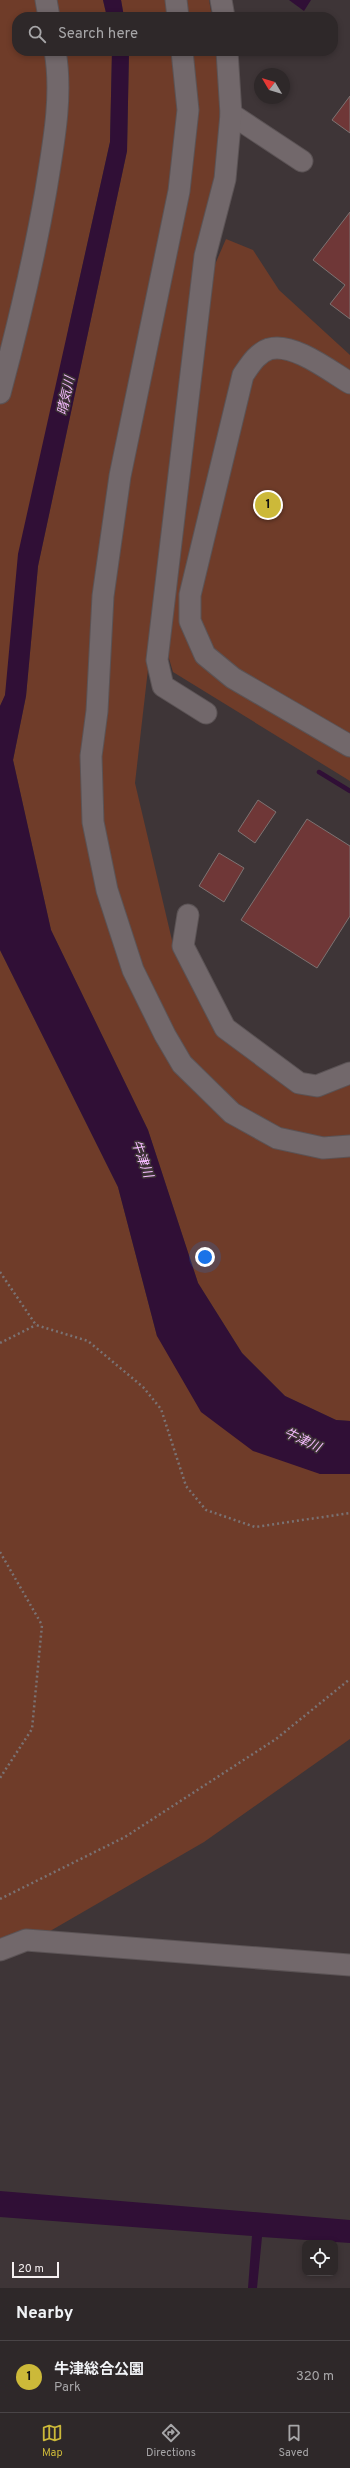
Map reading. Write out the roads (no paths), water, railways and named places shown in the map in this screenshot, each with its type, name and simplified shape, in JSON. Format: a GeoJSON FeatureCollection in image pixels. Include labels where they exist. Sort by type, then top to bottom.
{"type":"FeatureCollection","features":[{"type":"Feature","properties":{"kind":"street"},"geometry":{"type":"LineString","coordinates":[[46,0],[48,12]]}},
{"type":"Feature","properties":{"kind":"street"},"geometry":{"type":"LineString","coordinates":[[176,0],[177,12]]}},
{"type":"Feature","properties":{"kind":"street"},"geometry":{"type":"LineString","coordinates":[[221,0],[223,12]]}},
{"type":"Feature","properties":{"kind":"street"},"geometry":{"type":"LineString","coordinates":[[0,393],[33,262],[53,149],[57,95],[55,56]]}},
{"type":"Feature","properties":{"kind":"street"},"geometry":{"type":"LineString","coordinates":[[183,56],[188,110],[180,191],[120,476],[103,596],[97,711],[91,756],[93,822],[107,890],[133,970],[165,1035],[182,1064],[232,1113],[277,1138],[323,1148],[350,1146]]}},
{"type":"Feature","properties":{"kind":"street"},"geometry":{"type":"LineString","coordinates":[[206,713],[163,686],[157,660],[205,256],[225,179],[232,114],[227,56]]}},
{"type":"Feature","properties":{"kind":"street"},"geometry":{"type":"LineString","coordinates":[[232,114],[302,161]]}},
{"type":"Feature","properties":{"kind":"street"},"geometry":{"type":"LineString","coordinates":[[350,383],[302,355],[283,348],[268,349],[254,359],[243,375],[190,595],[190,621],[205,655],[233,678],[350,746]]}},
{"type":"Feature","properties":{"kind":"street"},"geometry":{"type":"LineString","coordinates":[[188,915],[183,946],[224,1028],[299,1082],[317,1086],[350,1073]]}},
{"type":"Feature","properties":{"kind":"street"},"geometry":{"type":"LineString","coordinates":[[0,1950],[26,1940],[350,1965]]}},
{"type":"Feature","properties":{"kind":"water"},"geometry":{"type":"Polygon","coordinates":[[[103,0],[121,0],[123,12],[106,12],[103,0]]]}},
{"type":"Feature","properties":{"kind":"water"},"geometry":{"type":"Polygon","coordinates":[[[289,0],[311,0],[304,11],[289,0]]]}},
{"type":"Feature","properties":{"kind":"water"},"geometry":{"type":"Polygon","coordinates":[[[112,56],[129,56],[127,151],[38,566],[26,696],[13,760],[51,930],[148,1130],[198,1283],[242,1353],[285,1396],[336,1420],[350,1421],[350,1474],[320,1474],[253,1451],[201,1412],[157,1336],[118,1187],[0,950],[0,706],[5,695],[18,554],[110,142],[112,56]]]}},
{"type":"Feature","properties":{"kind":"water"},"geometry":{"type":"Polygon","coordinates":[[[0,2191],[350,2220],[350,2243],[338,2242],[338,2240],[306,2240],[262,2237],[257,2288],[248,2288],[252,2236],[0,2217],[0,2191]]]}},
{"type":"Feature","properties":{"kind":"waterway"},"geometry":{"type":"LineString","coordinates":[[319,772],[350,791]]}},
{"type":"Feature","properties":{"kind":"place","name":"牛津総合公園"},"geometry":{"type":"Point","coordinates":[268,505]}},
{"type":"Feature","properties":{"kind":"water label","name":"晴気川"},"geometry":{"type":"Point","coordinates":[67,396]}},
{"type":"Feature","properties":{"kind":"water label","name":"牛津川"},"geometry":{"type":"Point","coordinates":[141,1159]}},
{"type":"Feature","properties":{"kind":"water label","name":"牛津川"},"geometry":{"type":"Point","coordinates":[302,1441]}}]}
